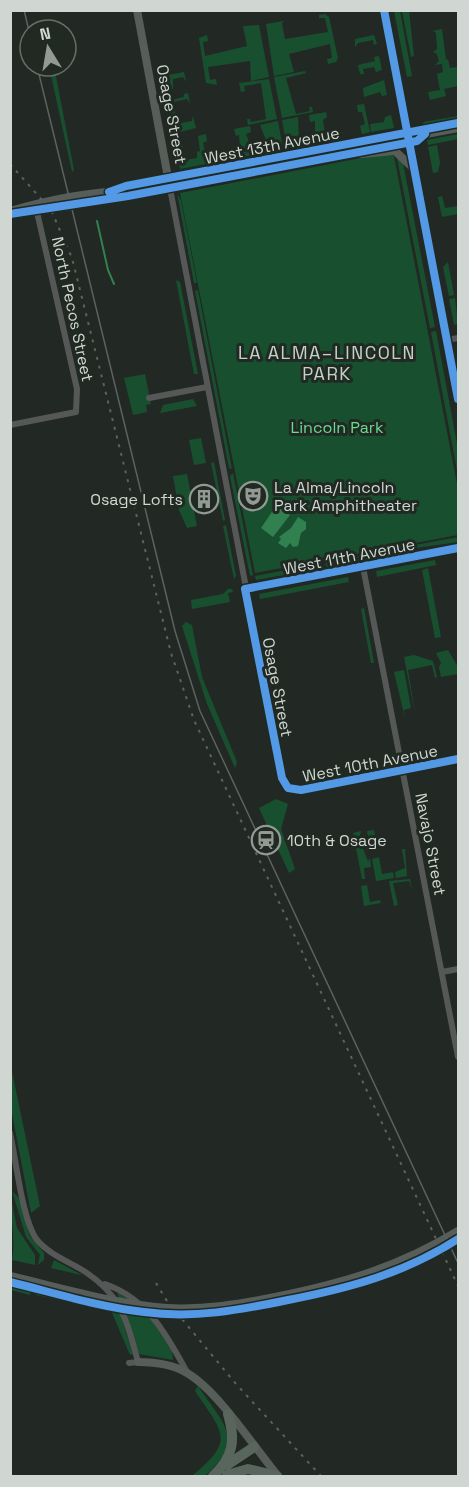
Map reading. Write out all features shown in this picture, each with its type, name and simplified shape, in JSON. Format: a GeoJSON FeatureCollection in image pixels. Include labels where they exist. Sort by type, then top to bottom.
{"type":"FeatureCollection","features":[{"type":"Feature","properties":{"kind":"highway"},"geometry":{"type":"LineString","coordinates":[[213,1476],[225,1465],[233,1448],[228,1414]]}},
{"type":"Feature","properties":{"kind":"highway"},"geometry":{"type":"LineString","coordinates":[[213,1476],[246,1450],[254,1447]]}},
{"type":"Feature","properties":{"kind":"highway"},"geometry":{"type":"LineString","coordinates":[[226,1476],[244,1461],[254,1447]]}},
{"type":"Feature","properties":{"kind":"highway"},"geometry":{"type":"LineString","coordinates":[[226,1476],[248,1469],[278,1476]]}},
{"type":"Feature","properties":{"kind":"street","name":"Osage Street"},"geometry":{"type":"LineString","coordinates":[[137,10],[245,589],[282,778],[288,788]]}},
{"type":"Feature","properties":{"kind":"street"},"geometry":{"type":"LineString","coordinates":[[384,10],[459,399]]}},
{"type":"Feature","properties":{"kind":"street","name":"West 13th Avenue"},"geometry":{"type":"LineString","coordinates":[[10,213],[85,195],[126,191],[459,128]]}},
{"type":"Feature","properties":{"kind":"street"},"geometry":{"type":"LineString","coordinates":[[347,149],[361,154],[395,151],[409,162],[415,172]]}},
{"type":"Feature","properties":{"kind":"street","name":"West 13th Avenue"},"geometry":{"type":"LineString","coordinates":[[10,213],[37,212],[100,201],[126,191]]}},
{"type":"Feature","properties":{"kind":"street","name":"North Pecos Street"},"geometry":{"type":"LineString","coordinates":[[10,425],[76,412],[77,389],[37,212]]}},
{"type":"Feature","properties":{"kind":"street"},"geometry":{"type":"LineString","coordinates":[[447,340],[459,338]]}},
{"type":"Feature","properties":{"kind":"street"},"geometry":{"type":"LineString","coordinates":[[149,398],[207,387]]}},
{"type":"Feature","properties":{"kind":"street","name":"West 11th Avenue"},"geometry":{"type":"LineString","coordinates":[[245,589],[459,548]]}},
{"type":"Feature","properties":{"kind":"street","name":"Navajo Street"},"geometry":{"type":"LineString","coordinates":[[363,567],[459,1056]]}},
{"type":"Feature","properties":{"kind":"street","name":"West 10th Avenue"},"geometry":{"type":"LineString","coordinates":[[288,788],[301,790],[459,759]]}},
{"type":"Feature","properties":{"kind":"street"},"geometry":{"type":"LineString","coordinates":[[442,972],[459,969]]}},
{"type":"Feature","properties":{"kind":"street"},"geometry":{"type":"LineString","coordinates":[[10,1133],[28,1218],[35,1236],[50,1252],[103,1284],[129,1295],[148,1310],[187,1373]]}},
{"type":"Feature","properties":{"kind":"street"},"geometry":{"type":"LineString","coordinates":[[10,1276],[133,1304],[169,1308],[216,1307],[294,1293],[364,1276],[407,1260],[459,1231]]}},
{"type":"Feature","properties":{"kind":"street"},"geometry":{"type":"LineString","coordinates":[[103,1284],[120,1305],[134,1362],[169,1365],[187,1373],[209,1392],[278,1476]]}},
{"type":"Feature","properties":{"kind":"green space"},"geometry":{"type":"Polygon","coordinates":[[[394,11],[400,11],[412,76],[407,77],[394,11]]]}},
{"type":"Feature","properties":{"kind":"green space"},"geometry":{"type":"Polygon","coordinates":[[[402,11],[409,11],[414,56],[411,57],[402,11]]]}},
{"type":"Feature","properties":{"kind":"green space"},"geometry":{"type":"Polygon","coordinates":[[[325,14],[329,17],[338,58],[336,62],[328,64],[327,59],[332,58],[330,44],[289,54],[294,72],[274,76],[266,24],[284,21],[282,24],[285,39],[328,32],[325,18],[319,18],[319,15],[325,14]]]}},
{"type":"Feature","properties":{"kind":"green space"},"geometry":{"type":"Polygon","coordinates":[[[259,25],[269,77],[251,81],[250,61],[208,67],[210,80],[216,79],[217,85],[206,83],[199,38],[207,35],[208,41],[203,42],[205,56],[247,46],[243,26],[259,25]]]}},
{"type":"Feature","properties":{"kind":"green space"},"geometry":{"type":"Polygon","coordinates":[[[442,29],[446,60],[448,59],[450,68],[458,67],[458,86],[444,89],[446,96],[430,100],[428,92],[440,90],[437,74],[443,72],[442,64],[435,65],[439,61],[437,54],[433,52],[437,49],[436,33],[433,31],[442,29]]]}},
{"type":"Feature","properties":{"kind":"green space"},"geometry":{"type":"Polygon","coordinates":[[[374,35],[377,44],[374,45],[373,40],[358,43],[355,47],[355,39],[374,35]]]}},
{"type":"Feature","properties":{"kind":"green space"},"geometry":{"type":"Polygon","coordinates":[[[379,56],[382,70],[376,72],[374,67],[363,69],[364,74],[360,74],[358,65],[375,61],[374,57],[379,56]]]}},
{"type":"Feature","properties":{"kind":"green space"},"geometry":{"type":"Polygon","coordinates":[[[305,71],[306,73],[286,78],[296,114],[310,111],[309,107],[312,107],[313,112],[282,118],[274,77],[305,71]]]}},
{"type":"Feature","properties":{"kind":"green space"},"geometry":{"type":"Polygon","coordinates":[[[184,72],[186,82],[183,77],[173,79],[173,89],[170,90],[172,100],[184,97],[184,94],[188,93],[190,104],[187,99],[173,102],[177,124],[192,121],[193,116],[196,128],[180,132],[185,160],[197,158],[197,152],[200,151],[198,136],[206,134],[207,141],[203,143],[206,156],[210,156],[211,163],[180,169],[163,76],[184,72]]]}},
{"type":"Feature","properties":{"kind":"green space"},"geometry":{"type":"Polygon","coordinates":[[[52,78],[56,78],[74,170],[72,172],[52,78]]]}},
{"type":"Feature","properties":{"kind":"green space"},"geometry":{"type":"Polygon","coordinates":[[[269,79],[277,119],[248,125],[247,119],[251,122],[266,119],[261,83],[244,86],[245,91],[241,92],[239,83],[269,79]]]}},
{"type":"Feature","properties":{"kind":"green space"},"geometry":{"type":"Polygon","coordinates":[[[384,80],[387,95],[382,96],[380,92],[364,97],[363,88],[384,80]]]}},
{"type":"Feature","properties":{"kind":"green space"},"geometry":{"type":"Polygon","coordinates":[[[364,104],[370,132],[362,134],[360,126],[365,124],[362,112],[358,112],[357,105],[364,104]]]}},
{"type":"Feature","properties":{"kind":"green space"},"geometry":{"type":"Polygon","coordinates":[[[326,112],[327,117],[323,120],[325,134],[330,134],[332,140],[315,143],[315,121],[310,122],[309,115],[326,112]]]}},
{"type":"Feature","properties":{"kind":"green space"},"geometry":{"type":"Polygon","coordinates":[[[391,115],[394,128],[371,132],[370,124],[384,122],[385,117],[391,115]]]}},
{"type":"Feature","properties":{"kind":"green space"},"geometry":{"type":"Polygon","coordinates":[[[458,116],[458,120],[424,127],[423,122],[458,116]]]}},
{"type":"Feature","properties":{"kind":"green space"},"geometry":{"type":"Polygon","coordinates":[[[298,117],[299,139],[304,138],[305,145],[287,148],[282,120],[298,117]]]}},
{"type":"Feature","properties":{"kind":"green space"},"geometry":{"type":"Polygon","coordinates":[[[278,121],[283,149],[265,153],[263,146],[268,145],[260,125],[278,121]]]}},
{"type":"Feature","properties":{"kind":"green space"},"geometry":{"type":"Polygon","coordinates":[[[250,126],[251,132],[246,134],[254,155],[241,157],[239,135],[236,136],[234,129],[250,126]]]}},
{"type":"Feature","properties":{"kind":"green space"},"geometry":{"type":"Polygon","coordinates":[[[458,134],[458,139],[428,145],[427,140],[458,134]]]}},
{"type":"Feature","properties":{"kind":"green space"},"geometry":{"type":"Polygon","coordinates":[[[437,145],[440,163],[438,172],[433,173],[428,147],[437,145]]]}},
{"type":"Feature","properties":{"kind":"green space","name":"Lincoln Park"},"geometry":{"type":"Polygon","coordinates":[[[381,154],[394,156],[458,489],[458,535],[255,573],[180,193],[381,154]]]}},
{"type":"Feature","properties":{"kind":"green space"},"geometry":{"type":"Polygon","coordinates":[[[348,156],[355,157],[291,169],[291,166],[348,156]]]}},
{"type":"Feature","properties":{"kind":"green space"},"geometry":{"type":"Polygon","coordinates":[[[397,158],[403,163],[435,327],[430,328],[397,158]]]}},
{"type":"Feature","properties":{"kind":"green space"},"geometry":{"type":"Polygon","coordinates":[[[286,168],[288,170],[182,190],[181,188],[286,168]]]}},
{"type":"Feature","properties":{"kind":"green space"},"geometry":{"type":"Polygon","coordinates":[[[177,193],[181,201],[197,283],[194,283],[177,193]]]}},
{"type":"Feature","properties":{"kind":"green space"},"geometry":{"type":"Polygon","coordinates":[[[442,196],[445,208],[458,206],[458,214],[442,217],[438,197],[442,196]]]}},
{"type":"Feature","properties":{"kind":"green space"},"geometry":{"type":"Polygon","coordinates":[[[448,262],[454,295],[449,296],[443,267],[448,262]]]}},
{"type":"Feature","properties":{"kind":"green space"},"geometry":{"type":"Polygon","coordinates":[[[176,280],[180,282],[198,374],[194,374],[176,280]]]}},
{"type":"Feature","properties":{"kind":"green space"},"geometry":{"type":"Polygon","coordinates":[[[198,290],[232,469],[229,468],[195,291],[198,290]]]}},
{"type":"Feature","properties":{"kind":"green space"},"geometry":{"type":"Polygon","coordinates":[[[455,298],[458,324],[454,325],[449,299],[455,298]]]}},
{"type":"Feature","properties":{"kind":"green space"},"geometry":{"type":"Polygon","coordinates":[[[436,331],[458,449],[458,476],[431,332],[436,331]]]}},
{"type":"Feature","properties":{"kind":"green space"},"geometry":{"type":"Polygon","coordinates":[[[145,374],[151,404],[146,405],[147,412],[133,415],[124,378],[145,374]]]}},
{"type":"Feature","properties":{"kind":"green space"},"geometry":{"type":"Polygon","coordinates":[[[193,399],[197,406],[160,413],[163,405],[193,399]]]}},
{"type":"Feature","properties":{"kind":"green space"},"geometry":{"type":"Polygon","coordinates":[[[201,438],[206,463],[194,465],[189,440],[201,438]]]}},
{"type":"Feature","properties":{"kind":"green space"},"geometry":{"type":"Polygon","coordinates":[[[214,462],[225,520],[223,521],[211,463],[214,462]]]}},
{"type":"Feature","properties":{"kind":"green space"},"geometry":{"type":"Polygon","coordinates":[[[233,473],[253,575],[250,576],[230,476],[233,473]]]}},
{"type":"Feature","properties":{"kind":"green space"},"geometry":{"type":"Polygon","coordinates":[[[187,474],[197,526],[187,528],[179,510],[173,476],[187,474]]]}},
{"type":"Feature","properties":{"kind":"green space"},"geometry":{"type":"Polygon","coordinates":[[[226,525],[236,576],[234,579],[223,526],[226,525]]]}},
{"type":"Feature","properties":{"kind":"green space"},"geometry":{"type":"Polygon","coordinates":[[[458,537],[458,542],[416,548],[415,545],[458,537]]]}},
{"type":"Feature","properties":{"kind":"green space"},"geometry":{"type":"Polygon","coordinates":[[[392,550],[391,555],[327,567],[324,562],[392,550]]]}},
{"type":"Feature","properties":{"kind":"green space"},"geometry":{"type":"Polygon","coordinates":[[[435,560],[436,565],[377,577],[376,571],[435,560]]]}},
{"type":"Feature","properties":{"kind":"green space"},"geometry":{"type":"Polygon","coordinates":[[[318,564],[318,569],[256,580],[255,576],[318,564]]]}},
{"type":"Feature","properties":{"kind":"green space"},"geometry":{"type":"Polygon","coordinates":[[[428,568],[441,637],[435,638],[422,570],[428,568]]]}},
{"type":"Feature","properties":{"kind":"green space"},"geometry":{"type":"Polygon","coordinates":[[[348,577],[349,582],[260,599],[259,594],[348,577]]]}},
{"type":"Feature","properties":{"kind":"green space"},"geometry":{"type":"Polygon","coordinates":[[[228,589],[232,589],[233,592],[228,593],[230,602],[192,609],[191,600],[223,594],[228,589]]]}},
{"type":"Feature","properties":{"kind":"green space"},"geometry":{"type":"Polygon","coordinates":[[[364,608],[374,663],[371,663],[361,609],[364,608]]]}},
{"type":"Feature","properties":{"kind":"green space"},"geometry":{"type":"Polygon","coordinates":[[[186,622],[192,625],[202,677],[237,762],[235,768],[207,704],[182,626],[186,622]]]}},
{"type":"Feature","properties":{"kind":"green space"},"geometry":{"type":"Polygon","coordinates":[[[448,650],[458,667],[458,674],[441,677],[439,667],[441,663],[436,653],[448,650]]]}},
{"type":"Feature","properties":{"kind":"green space"},"geometry":{"type":"Polygon","coordinates":[[[414,655],[433,661],[437,677],[435,678],[432,665],[408,670],[416,719],[404,657],[414,655]]]}},
{"type":"Feature","properties":{"kind":"green space"},"geometry":{"type":"Polygon","coordinates":[[[404,670],[411,708],[404,710],[405,718],[394,672],[404,670]]]}},
{"type":"Feature","properties":{"kind":"green space"},"geometry":{"type":"Polygon","coordinates":[[[276,799],[288,804],[281,829],[295,869],[289,873],[259,808],[276,799]]]}},
{"type":"Feature","properties":{"kind":"green space"},"geometry":{"type":"Polygon","coordinates":[[[374,830],[378,850],[371,852],[367,831],[374,830]]]}},
{"type":"Feature","properties":{"kind":"green space"},"geometry":{"type":"Polygon","coordinates":[[[361,831],[359,839],[368,861],[370,858],[371,867],[364,868],[365,879],[362,879],[353,833],[361,831]]]}},
{"type":"Feature","properties":{"kind":"green space"},"geometry":{"type":"Polygon","coordinates":[[[402,849],[405,849],[407,876],[396,878],[395,872],[405,868],[402,849]]]}},
{"type":"Feature","properties":{"kind":"green space"},"geometry":{"type":"Polygon","coordinates":[[[379,857],[382,874],[393,872],[394,878],[376,881],[372,859],[379,857]]]}},
{"type":"Feature","properties":{"kind":"green space"},"geometry":{"type":"Polygon","coordinates":[[[410,879],[412,890],[409,881],[393,883],[398,905],[394,906],[389,881],[410,879]]]}},
{"type":"Feature","properties":{"kind":"green space"},"geometry":{"type":"Polygon","coordinates":[[[367,885],[370,902],[380,900],[381,903],[364,906],[361,886],[367,885]]]}},
{"type":"Feature","properties":{"kind":"green space"},"geometry":{"type":"Polygon","coordinates":[[[10,1062],[40,1206],[31,1213],[11,1108],[10,1062]]]}},
{"type":"Feature","properties":{"kind":"green space"},"geometry":{"type":"Polygon","coordinates":[[[12,1191],[19,1198],[30,1236],[44,1253],[44,1260],[38,1265],[40,1255],[26,1237],[12,1191]]]}},
{"type":"Feature","properties":{"kind":"green space"},"geometry":{"type":"Polygon","coordinates":[[[11,1198],[17,1228],[35,1255],[35,1265],[12,1260],[11,1198]]]}},
{"type":"Feature","properties":{"kind":"green space"},"geometry":{"type":"Polygon","coordinates":[[[54,1260],[80,1274],[81,1275],[51,1268],[54,1260]]]}},
{"type":"Feature","properties":{"kind":"green space"},"geometry":{"type":"Polygon","coordinates":[[[11,1283],[31,1289],[30,1295],[11,1290],[11,1283]]]}},
{"type":"Feature","properties":{"kind":"green space"},"geometry":{"type":"Polygon","coordinates":[[[35,1291],[108,1307],[110,1312],[36,1295],[35,1291]]]}},
{"type":"Feature","properties":{"kind":"green space"},"geometry":{"type":"Polygon","coordinates":[[[117,1292],[146,1310],[172,1351],[173,1360],[139,1354],[117,1292]]]}},
{"type":"Feature","properties":{"kind":"green space"},"geometry":{"type":"Polygon","coordinates":[[[110,1308],[119,1310],[133,1354],[130,1355],[110,1308]]]}},
{"type":"Feature","properties":{"kind":"green space"},"geometry":{"type":"Polygon","coordinates":[[[198,1386],[222,1422],[227,1432],[228,1442],[218,1463],[205,1476],[192,1476],[215,1453],[220,1444],[220,1436],[213,1417],[195,1391],[198,1386]]]}},
{"type":"Feature","properties":{"kind":"shaded area"},"geometry":{"type":"Polygon","coordinates":[[[276,506],[290,515],[273,537],[261,528],[276,506]]]}},
{"type":"Feature","properties":{"kind":"shaded area"},"geometry":{"type":"Polygon","coordinates":[[[298,517],[306,522],[306,529],[301,533],[298,546],[293,547],[290,543],[286,548],[278,543],[281,539],[279,537],[291,528],[298,517]]]}},
{"type":"Feature","properties":{"kind":"waterway"},"geometry":{"type":"LineString","coordinates":[[97,221],[108,270],[114,284]]}},
{"type":"Feature","properties":{"kind":"tram line"},"geometry":{"type":"LineString","coordinates":[[24,10],[26,18]]}},
{"type":"Feature","properties":{"kind":"tram line"},"geometry":{"type":"LineString","coordinates":[[40,78],[175,631],[200,711],[458,1263]]}},
{"type":"Feature","properties":{"kind":"railway"},"geometry":{"type":"LineString","coordinates":[[10,164],[51,210],[72,258],[171,653],[194,720],[458,1286]]}},
{"type":"Feature","properties":{"kind":"railway"},"geometry":{"type":"LineString","coordinates":[[156,1283],[167,1301],[236,1384],[321,1476]]}},
{"type":"Feature","properties":{"kind":"cycle path"},"geometry":{"type":"LineString","coordinates":[[384,10],[458,399]]}},
{"type":"Feature","properties":{"kind":"cycle path"},"geometry":{"type":"LineString","coordinates":[[109,192],[126,186],[458,123]]}},
{"type":"Feature","properties":{"kind":"cycle path"},"geometry":{"type":"LineString","coordinates":[[10,214],[128,196],[417,141],[425,134]]}},
{"type":"Feature","properties":{"kind":"cycle path"},"geometry":{"type":"LineString","coordinates":[[458,548],[245,589],[282,778],[288,788],[301,790],[458,759]]}},
{"type":"Feature","properties":{"kind":"cycle path"},"geometry":{"type":"LineString","coordinates":[[10,1282],[127,1310],[162,1314],[198,1314],[270,1304],[376,1278],[418,1261],[458,1239]]}},
{"type":"Feature","properties":{"kind":"place","name":"La Alma/Lincoln Park Amphitheater"},"geometry":{"type":"Point","coordinates":[253,496]}},
{"type":"Feature","properties":{"kind":"place","name":"Osage Lofts"},"geometry":{"type":"Point","coordinates":[204,499]}},
{"type":"Feature","properties":{"kind":"place","name":"10th & Osage"},"geometry":{"type":"Point","coordinates":[266,840]}},
{"type":"Feature","properties":{"kind":"district","name":"LA ALMA–LINCOLN PARK"},"geometry":{"type":"Point","coordinates":[327,364]}}]}
